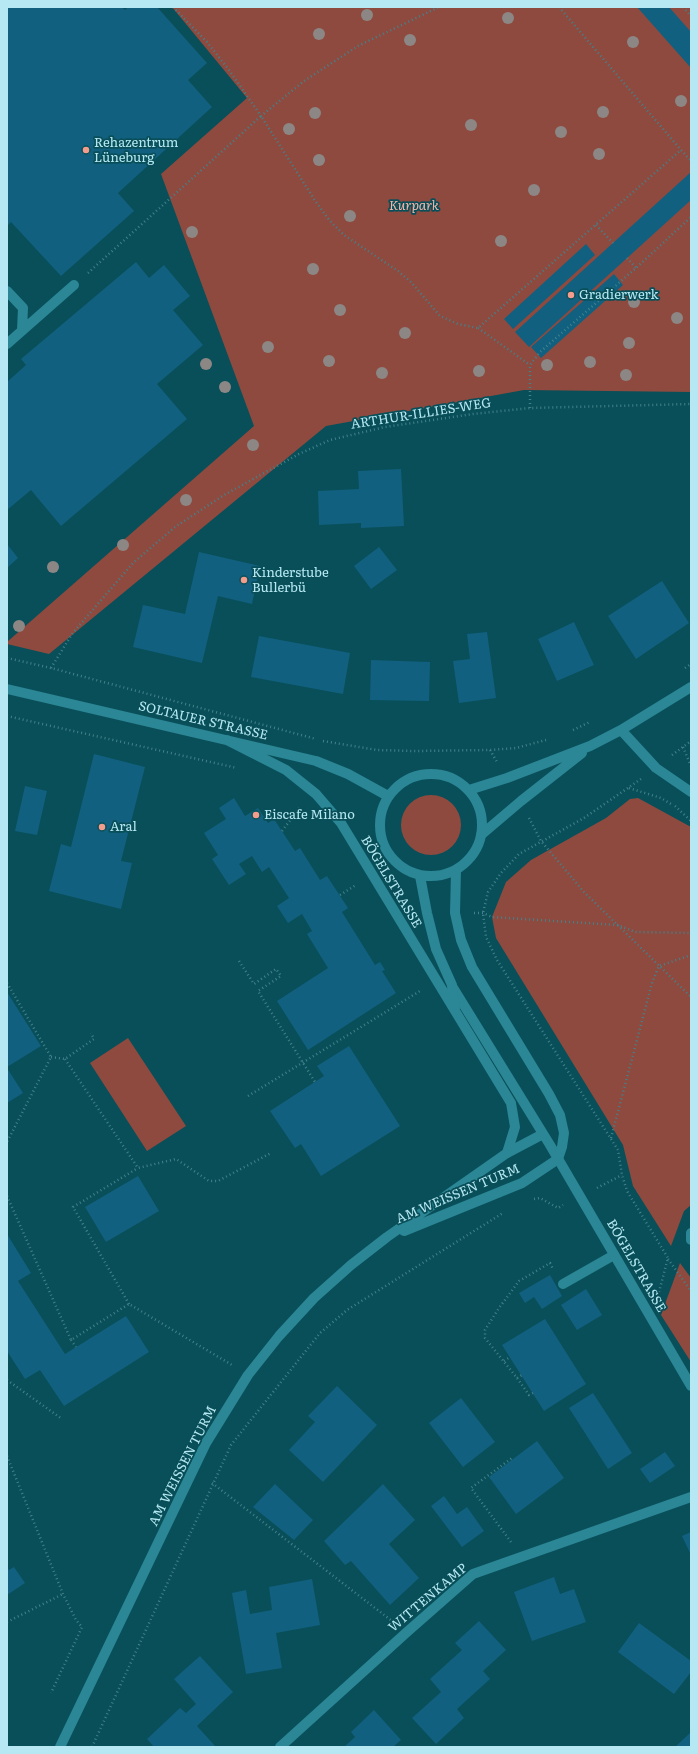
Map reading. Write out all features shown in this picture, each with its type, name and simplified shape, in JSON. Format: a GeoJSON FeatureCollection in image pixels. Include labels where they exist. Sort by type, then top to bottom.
{"type":"FeatureCollection","features":[{"type":"Feature","properties":{"kind":"main road"},"geometry":{"type":"LineString","coordinates":[[7,344],[74,285]]}},
{"type":"Feature","properties":{"kind":"main road"},"geometry":{"type":"LineString","coordinates":[[7,291],[23,308],[22,330]]}},
{"type":"Feature","properties":{"kind":"main road"},"geometry":{"type":"LineString","coordinates":[[469,790],[508,778],[590,746],[621,730],[691,687]]}},
{"type":"Feature","properties":{"kind":"main road","name":"SOLTAUER STRASSE"},"geometry":{"type":"LineString","coordinates":[[7,690],[316,761],[348,774],[388,796]]}},
{"type":"Feature","properties":{"kind":"main road"},"geometry":{"type":"LineString","coordinates":[[621,730],[656,768],[691,792]]}},
{"type":"Feature","properties":{"kind":"main road","name":"BÖGELSTRASSE"},"geometry":{"type":"LineString","coordinates":[[227,740],[286,770],[321,800],[341,823],[511,1103],[515,1127],[506,1153]]}},
{"type":"Feature","properties":{"kind":"main road"},"geometry":{"type":"LineString","coordinates":[[482,835],[480,811],[469,790],[450,776],[426,773],[404,780],[388,796],[379,819],[383,844],[398,865],[420,876],[438,876],[456,870],[472,856],[482,835],[521,801],[590,746]]}},
{"type":"Feature","properties":{"kind":"main road"},"geometry":{"type":"LineString","coordinates":[[456,870],[455,913],[461,940],[472,967],[549,1094],[560,1116],[564,1133],[558,1159]]}},
{"type":"Feature","properties":{"kind":"main road","name":"BÖGELSTRASSE"},"geometry":{"type":"LineString","coordinates":[[420,876],[436,949],[452,985],[558,1159],[646,1310],[690,1380]]}},
{"type":"Feature","properties":{"kind":"main road","name":"BÖGELSTRASSE"},"geometry":{"type":"LineString","coordinates":[[452,985],[456,1014]]}},
{"type":"Feature","properties":{"kind":"main road","name":"AM WEISSEN TURM"},"geometry":{"type":"LineString","coordinates":[[60,1747],[206,1443],[248,1375],[279,1336],[314,1298],[351,1265],[387,1237],[506,1153],[543,1134]]}},
{"type":"Feature","properties":{"kind":"main road","name":"AM WEISSEN TURM"},"geometry":{"type":"LineString","coordinates":[[387,1237],[522,1183],[558,1159]]}},
{"type":"Feature","properties":{"kind":"main road"},"geometry":{"type":"LineString","coordinates":[[691,1234],[691,1240]]}},
{"type":"Feature","properties":{"kind":"main road"},"geometry":{"type":"LineString","coordinates":[[563,1284],[614,1255]]}},
{"type":"Feature","properties":{"kind":"main road","name":"WITTENKAMP"},"geometry":{"type":"LineString","coordinates":[[280,1747],[473,1574],[691,1497]]}},
{"type":"Feature","properties":{"kind":"path"},"geometry":{"type":"LineString","coordinates":[[173,7],[207,42],[221,59],[316,202],[330,221],[344,236],[398,271],[411,282],[440,316],[458,324],[478,328],[530,364]]}},
{"type":"Feature","properties":{"kind":"path"},"geometry":{"type":"LineString","coordinates":[[74,285],[116,249],[190,179],[260,116],[304,81],[358,46],[438,7]]}},
{"type":"Feature","properties":{"kind":"path"},"geometry":{"type":"LineString","coordinates":[[559,7],[691,161]]}},
{"type":"Feature","properties":{"kind":"path"},"geometry":{"type":"LineString","coordinates":[[683,7],[691,16]]}},
{"type":"Feature","properties":{"kind":"path"},"geometry":{"type":"LineString","coordinates":[[478,328],[681,150]]}},
{"type":"Feature","properties":{"kind":"path"},"geometry":{"type":"LineString","coordinates":[[530,408],[530,364],[540,352],[636,268],[691,216]]}},
{"type":"Feature","properties":{"kind":"path"},"geometry":{"type":"LineString","coordinates":[[596,225],[613,243]]}},
{"type":"Feature","properties":{"kind":"path"},"geometry":{"type":"LineString","coordinates":[[627,258],[636,268]]}},
{"type":"Feature","properties":{"kind":"path","name":"ARTHUR-ILLIES-WEG"},"geometry":{"type":"LineString","coordinates":[[51,668],[72,634],[134,563],[175,527],[224,495],[299,454],[330,440],[385,427],[473,414],[530,408],[691,404]]}},
{"type":"Feature","properties":{"kind":"path"},"geometry":{"type":"LineString","coordinates":[[7,658],[51,668],[340,745],[377,750],[490,750],[516,748],[546,740]]}},
{"type":"Feature","properties":{"kind":"path"},"geometry":{"type":"LineString","coordinates":[[7,716],[245,770]]}},
{"type":"Feature","properties":{"kind":"path"},"geometry":{"type":"LineString","coordinates":[[568,732],[596,720]]}},
{"type":"Feature","properties":{"kind":"path"},"geometry":{"type":"LineString","coordinates":[[691,741],[683,747],[691,766]]}},
{"type":"Feature","properties":{"kind":"path"},"geometry":{"type":"LineString","coordinates":[[691,821],[675,806],[661,798],[629,788],[584,818],[519,854],[500,873],[488,892],[483,913],[486,937],[497,960],[611,1138],[618,1150],[622,1175],[627,1191],[668,1258],[691,1291]]}},
{"type":"Feature","properties":{"kind":"path"},"geometry":{"type":"LineString","coordinates":[[521,801],[541,841],[584,892],[691,997]]}},
{"type":"Feature","properties":{"kind":"path"},"geometry":{"type":"LineString","coordinates":[[282,831],[304,802]]}},
{"type":"Feature","properties":{"kind":"path"},"geometry":{"type":"LineString","coordinates":[[340,895],[362,882]]}},
{"type":"Feature","properties":{"kind":"path"},"geometry":{"type":"LineString","coordinates":[[483,913],[492,917],[618,924],[635,932],[691,933]]}},
{"type":"Feature","properties":{"kind":"path"},"geometry":{"type":"LineString","coordinates":[[611,1138],[652,983],[659,966],[691,955]]}},
{"type":"Feature","properties":{"kind":"path"},"geometry":{"type":"LineString","coordinates":[[239,961],[254,984],[276,969],[281,976],[258,991],[315,1082]]}},
{"type":"Feature","properties":{"kind":"path"},"geometry":{"type":"LineString","coordinates":[[248,1096],[436,981]]}},
{"type":"Feature","properties":{"kind":"path"},"geometry":{"type":"LineString","coordinates":[[7,983],[51,1057]]}},
{"type":"Feature","properties":{"kind":"path"},"geometry":{"type":"LineString","coordinates":[[51,1057],[65,1059],[94,1039],[91,1033]]}},
{"type":"Feature","properties":{"kind":"path"},"geometry":{"type":"LineString","coordinates":[[7,1142],[51,1057]]}},
{"type":"Feature","properties":{"kind":"path"},"geometry":{"type":"LineString","coordinates":[[65,1059],[138,1168]]}},
{"type":"Feature","properties":{"kind":"path"},"geometry":{"type":"LineString","coordinates":[[248,1375],[129,1304],[73,1207],[138,1168],[176,1160],[209,1180],[218,1181],[271,1153]]}},
{"type":"Feature","properties":{"kind":"path"},"geometry":{"type":"LineString","coordinates":[[529,1200],[540,1198],[558,1208],[622,1175]]}},
{"type":"Feature","properties":{"kind":"path"},"geometry":{"type":"LineString","coordinates":[[7,1196],[71,1340],[76,1348]]}},
{"type":"Feature","properties":{"kind":"path"},"geometry":{"type":"LineString","coordinates":[[92,1747],[212,1483],[231,1445],[320,1333],[347,1310],[504,1212]]}},
{"type":"Feature","properties":{"kind":"path"},"geometry":{"type":"LineString","coordinates":[[646,1310],[657,1297],[668,1258]]}},
{"type":"Feature","properties":{"kind":"path"},"geometry":{"type":"LineString","coordinates":[[533,1393],[529,1395],[485,1338],[485,1330],[499,1308],[519,1282],[550,1263],[563,1284]]}},
{"type":"Feature","properties":{"kind":"path"},"geometry":{"type":"LineString","coordinates":[[71,1340],[129,1304]]}},
{"type":"Feature","properties":{"kind":"path"},"geometry":{"type":"LineString","coordinates":[[504,1361],[510,1357]]}},
{"type":"Feature","properties":{"kind":"path"},"geometry":{"type":"LineString","coordinates":[[517,1378],[522,1375]]}},
{"type":"Feature","properties":{"kind":"path"},"geometry":{"type":"LineString","coordinates":[[7,1380],[62,1419]]}},
{"type":"Feature","properties":{"kind":"path"},"geometry":{"type":"LineString","coordinates":[[7,1456],[63,1594],[76,1620],[82,1627],[51,1693]]}},
{"type":"Feature","properties":{"kind":"path"},"geometry":{"type":"LineString","coordinates":[[513,1459],[512,1458],[471,1488],[522,1556]]}},
{"type":"Feature","properties":{"kind":"path"},"geometry":{"type":"LineString","coordinates":[[212,1483],[407,1632]]}},
{"type":"Feature","properties":{"kind":"path"},"geometry":{"type":"LineString","coordinates":[[7,1622],[63,1594]]}},
{"type":"Feature","properties":{"kind":"green space","name":"Kurpark"},"geometry":{"type":"Polygon","coordinates":[[[172,7],[691,7],[691,392],[524,390],[326,426],[49,654],[7,644],[7,642],[254,426],[161,174],[247,98],[172,7]]]}},
{"type":"Feature","properties":{"kind":"green space"},"geometry":{"type":"Polygon","coordinates":[[[431,795],[448,800],[456,808],[461,825],[456,842],[448,850],[431,855],[414,850],[406,842],[401,825],[406,808],[414,800],[431,795]]]}},
{"type":"Feature","properties":{"kind":"green space"},"geometry":{"type":"Polygon","coordinates":[[[638,798],[691,827],[691,1205],[684,1211],[671,1246],[633,1186],[623,1145],[496,938],[492,917],[506,882],[531,860],[606,818],[630,799],[638,798]]]}},
{"type":"Feature","properties":{"kind":"green space"},"geometry":{"type":"Polygon","coordinates":[[[128,1038],[186,1126],[147,1151],[90,1063],[128,1038]]]}},
{"type":"Feature","properties":{"kind":"green space"},"geometry":{"type":"Polygon","coordinates":[[[680,1263],[691,1278],[691,1362],[661,1315],[680,1263]]]}},
{"type":"Feature","properties":{"kind":"building","name":"Rehazentrum Lüneburg"},"geometry":{"type":"Polygon","coordinates":[[[7,7],[122,7],[125,10],[128,7],[157,7],[207,63],[188,80],[212,107],[118,193],[134,211],[61,276],[11,222],[7,226],[7,7]]]}},
{"type":"Feature","properties":{"kind":"building"},"geometry":{"type":"Polygon","coordinates":[[[637,7],[669,7],[691,32],[691,68],[637,7]]]}},
{"type":"Feature","properties":{"kind":"building","name":"Gradierwerk"},"geometry":{"type":"Polygon","coordinates":[[[691,172],[691,200],[529,347],[515,332],[691,172]]]}},
{"type":"Feature","properties":{"kind":"building"},"geometry":{"type":"Polygon","coordinates":[[[586,244],[595,255],[513,329],[504,319],[586,244]]]}},
{"type":"Feature","properties":{"kind":"building"},"geometry":{"type":"Polygon","coordinates":[[[136,262],[149,278],[164,265],[190,296],[173,310],[203,345],[157,384],[187,419],[61,526],[31,490],[7,510],[7,382],[26,365],[21,359],[136,262]]]}},
{"type":"Feature","properties":{"kind":"building"},"geometry":{"type":"Polygon","coordinates":[[[614,274],[623,285],[541,358],[531,347],[614,274]]]}},
{"type":"Feature","properties":{"kind":"building"},"geometry":{"type":"Polygon","coordinates":[[[401,469],[404,526],[361,528],[361,523],[319,525],[318,491],[359,489],[358,471],[401,469]]]}},
{"type":"Feature","properties":{"kind":"building"},"geometry":{"type":"Polygon","coordinates":[[[7,544],[18,558],[7,568],[7,544]]]}},
{"type":"Feature","properties":{"kind":"building"},"geometry":{"type":"Polygon","coordinates":[[[379,547],[397,570],[371,589],[354,566],[379,547]]]}},
{"type":"Feature","properties":{"kind":"building"},"geometry":{"type":"Polygon","coordinates":[[[199,552],[260,566],[252,604],[218,596],[202,663],[133,647],[143,605],[185,614],[199,552]]]}},
{"type":"Feature","properties":{"kind":"building"},"geometry":{"type":"Polygon","coordinates":[[[662,581],[689,623],[636,659],[608,616],[662,581]]]}},
{"type":"Feature","properties":{"kind":"building"},"geometry":{"type":"Polygon","coordinates":[[[574,622],[594,665],[557,681],[538,639],[574,622]]]}},
{"type":"Feature","properties":{"kind":"building"},"geometry":{"type":"Polygon","coordinates":[[[487,632],[496,698],[459,703],[453,661],[470,659],[467,634],[487,632]]]}},
{"type":"Feature","properties":{"kind":"building"},"geometry":{"type":"Polygon","coordinates":[[[259,636],[350,653],[343,694],[251,677],[259,636]]]}},
{"type":"Feature","properties":{"kind":"building"},"geometry":{"type":"Polygon","coordinates":[[[371,660],[430,662],[429,701],[370,700],[371,660]]]}},
{"type":"Feature","properties":{"kind":"building"},"geometry":{"type":"Polygon","coordinates":[[[94,754],[145,767],[121,861],[132,863],[121,909],[49,891],[61,844],[71,847],[94,754]]]}},
{"type":"Feature","properties":{"kind":"building"},"geometry":{"type":"Polygon","coordinates":[[[25,786],[47,791],[37,835],[15,831],[25,786]]]}},
{"type":"Feature","properties":{"kind":"building"},"geometry":{"type":"Polygon","coordinates":[[[234,798],[245,816],[258,808],[268,823],[274,819],[295,851],[300,848],[320,880],[327,876],[348,908],[342,912],[375,965],[380,962],[385,970],[382,971],[396,993],[308,1050],[277,1001],[328,968],[307,934],[312,931],[302,914],[288,923],[277,906],[289,898],[269,867],[262,872],[252,856],[239,864],[246,874],[229,885],[212,859],[218,855],[204,833],[226,819],[219,808],[234,798]]]}},
{"type":"Feature","properties":{"kind":"building"},"geometry":{"type":"Polygon","coordinates":[[[7,992],[41,1046],[7,1067],[7,992]]]}},
{"type":"Feature","properties":{"kind":"building"},"geometry":{"type":"Polygon","coordinates":[[[349,1046],[400,1126],[321,1176],[301,1144],[295,1148],[270,1111],[324,1076],[317,1066],[349,1046]]]}},
{"type":"Feature","properties":{"kind":"building"},"geometry":{"type":"Polygon","coordinates":[[[7,1068],[23,1093],[7,1103],[7,1068]]]}},
{"type":"Feature","properties":{"kind":"building"},"geometry":{"type":"Polygon","coordinates":[[[138,1176],[159,1211],[106,1242],[85,1207],[138,1176]]]}},
{"type":"Feature","properties":{"kind":"building"},"geometry":{"type":"Polygon","coordinates":[[[7,1234],[31,1273],[18,1281],[65,1354],[126,1316],[149,1352],[64,1406],[40,1370],[25,1379],[7,1351],[7,1234]]]}},
{"type":"Feature","properties":{"kind":"building"},"geometry":{"type":"Polygon","coordinates":[[[550,1275],[562,1296],[542,1309],[534,1297],[525,1303],[519,1293],[550,1275]]]}},
{"type":"Feature","properties":{"kind":"building"},"geometry":{"type":"Polygon","coordinates":[[[586,1289],[602,1315],[577,1330],[561,1305],[586,1289]]]}},
{"type":"Feature","properties":{"kind":"building"},"geometry":{"type":"Polygon","coordinates":[[[545,1319],[586,1384],[544,1411],[502,1345],[545,1319]]]}},
{"type":"Feature","properties":{"kind":"building"},"geometry":{"type":"Polygon","coordinates":[[[337,1386],[377,1425],[323,1482],[289,1450],[315,1422],[308,1416],[337,1386]]]}},
{"type":"Feature","properties":{"kind":"building"},"geometry":{"type":"Polygon","coordinates":[[[593,1393],[632,1453],[608,1469],[569,1408],[593,1393]]]}},
{"type":"Feature","properties":{"kind":"building"},"geometry":{"type":"Polygon","coordinates":[[[461,1398],[495,1442],[463,1467],[429,1423],[461,1398]]]}},
{"type":"Feature","properties":{"kind":"building"},"geometry":{"type":"Polygon","coordinates":[[[537,1441],[564,1478],[516,1514],[489,1477],[537,1441]]]}},
{"type":"Feature","properties":{"kind":"building"},"geometry":{"type":"Polygon","coordinates":[[[665,1452],[675,1466],[650,1483],[640,1469],[665,1452]]]}},
{"type":"Feature","properties":{"kind":"building"},"geometry":{"type":"Polygon","coordinates":[[[275,1484],[313,1520],[294,1540],[253,1507],[275,1484]]]}},
{"type":"Feature","properties":{"kind":"building"},"geometry":{"type":"Polygon","coordinates":[[[383,1484],[415,1520],[389,1544],[419,1578],[390,1605],[351,1561],[345,1565],[324,1541],[383,1484]]]}},
{"type":"Feature","properties":{"kind":"building"},"geometry":{"type":"Polygon","coordinates":[[[444,1496],[457,1514],[467,1507],[484,1531],[462,1547],[431,1506],[444,1496]]]}},
{"type":"Feature","properties":{"kind":"building"},"geometry":{"type":"Polygon","coordinates":[[[691,1532],[691,1555],[682,1536],[691,1532]]]}},
{"type":"Feature","properties":{"kind":"building"},"geometry":{"type":"Polygon","coordinates":[[[14,1567],[25,1583],[7,1595],[7,1568],[9,1570],[14,1567]]]}},
{"type":"Feature","properties":{"kind":"building"},"geometry":{"type":"Polygon","coordinates":[[[554,1577],[560,1594],[574,1589],[586,1622],[532,1641],[514,1592],[554,1577]]]}},
{"type":"Feature","properties":{"kind":"building"},"geometry":{"type":"Polygon","coordinates":[[[312,1579],[320,1625],[276,1633],[282,1668],[246,1674],[232,1593],[246,1590],[250,1614],[272,1610],[269,1587],[312,1579]]]}},
{"type":"Feature","properties":{"kind":"building"},"geometry":{"type":"Polygon","coordinates":[[[479,1621],[506,1650],[483,1671],[490,1679],[457,1709],[464,1718],[436,1744],[412,1718],[441,1692],[430,1679],[462,1650],[455,1643],[479,1621]]]}},
{"type":"Feature","properties":{"kind":"building"},"geometry":{"type":"Polygon","coordinates":[[[639,1623],[691,1661],[691,1672],[674,1694],[618,1652],[639,1623]]]}},
{"type":"Feature","properties":{"kind":"building"},"geometry":{"type":"Polygon","coordinates":[[[200,1656],[233,1692],[197,1726],[216,1747],[154,1747],[147,1739],[180,1708],[186,1713],[196,1704],[174,1679],[200,1656]]]}},
{"type":"Feature","properties":{"kind":"building"},"geometry":{"type":"Polygon","coordinates":[[[374,1710],[401,1740],[393,1747],[344,1747],[355,1737],[351,1732],[374,1710]]]}},
{"type":"Feature","properties":{"kind":"building"},"geometry":{"type":"Polygon","coordinates":[[[690,1733],[691,1747],[675,1747],[690,1733]]]}},
{"type":"Feature","properties":{"kind":"place","name":"Rehazentrum Lüneburg"},"geometry":{"type":"Point","coordinates":[86,150]}},
{"type":"Feature","properties":{"kind":"place","name":"Gradierwerk"},"geometry":{"type":"Point","coordinates":[571,295]}},
{"type":"Feature","properties":{"kind":"place","name":"Kinderstube Bullerbü"},"geometry":{"type":"Point","coordinates":[244,580]}},
{"type":"Feature","properties":{"kind":"place","name":"Eiscafe Milano"},"geometry":{"type":"Point","coordinates":[256,815]}},
{"type":"Feature","properties":{"kind":"place","name":"Aral"},"geometry":{"type":"Point","coordinates":[102,827]}}]}
